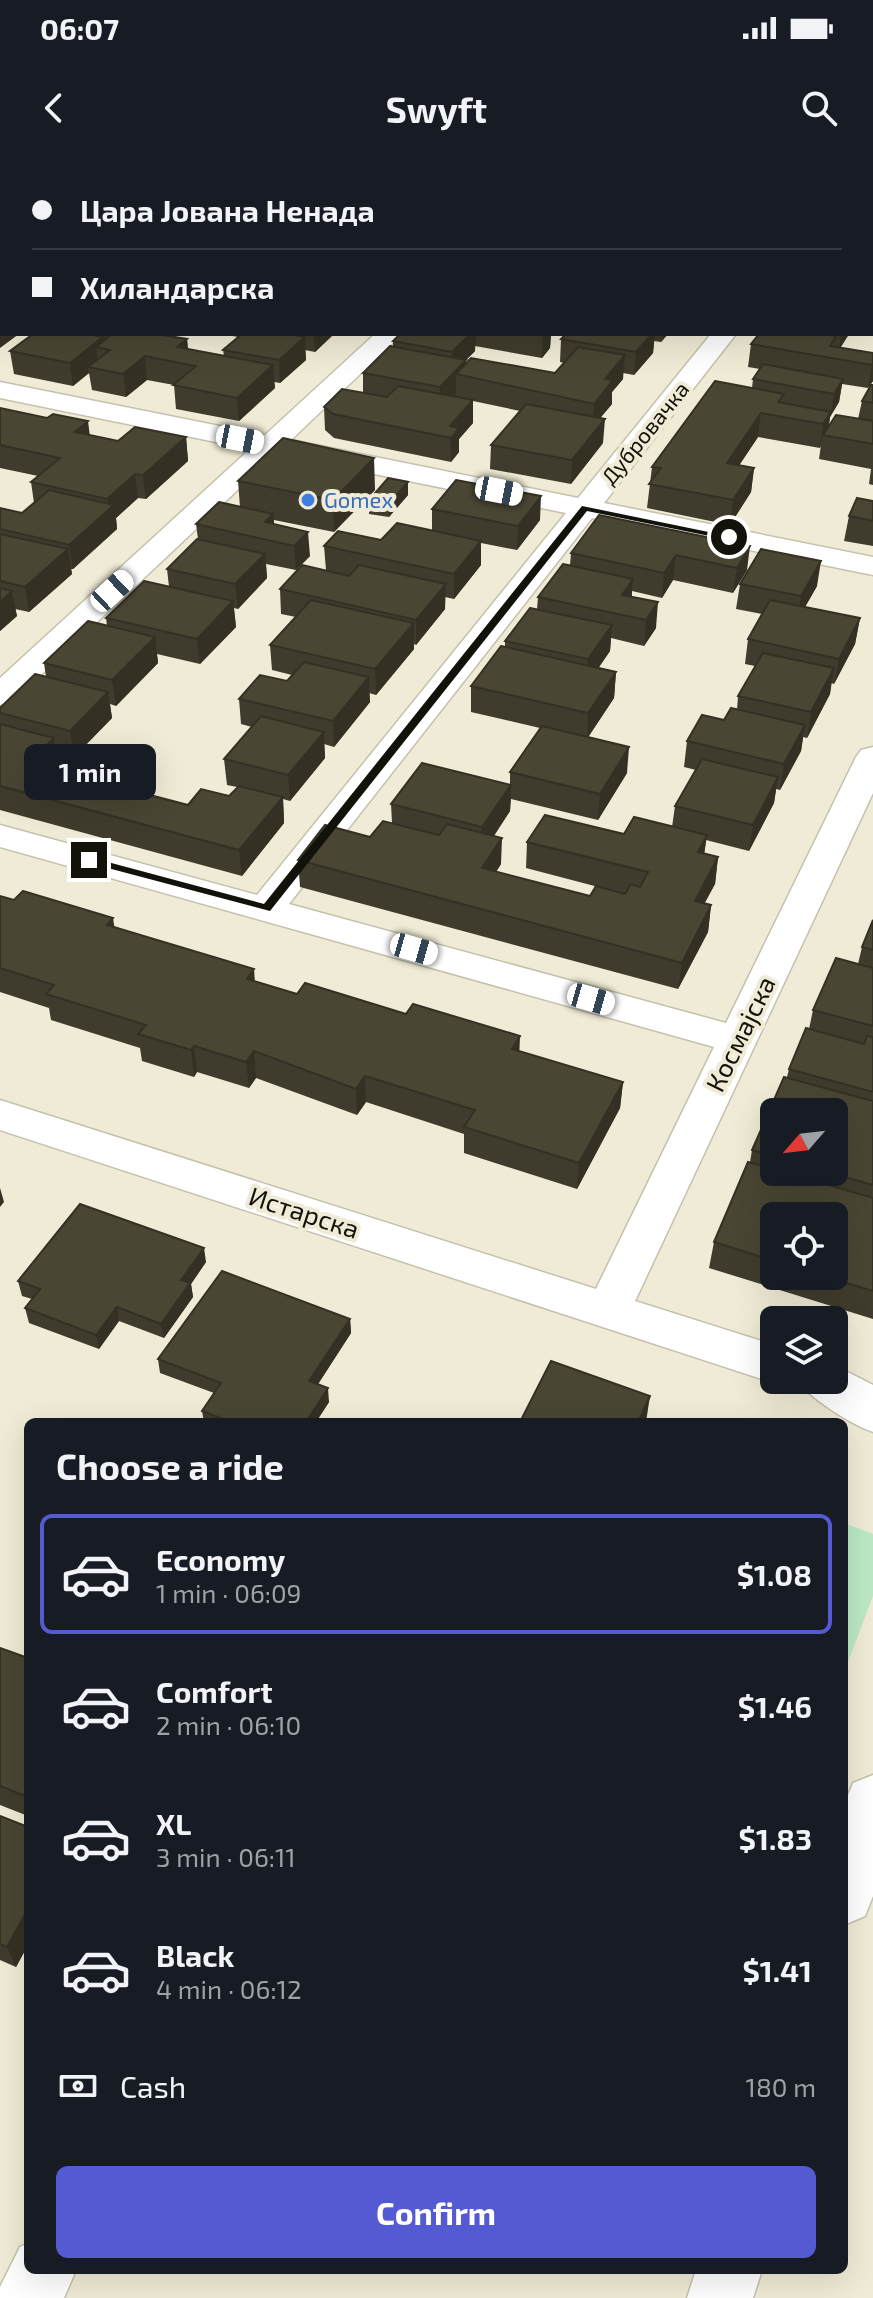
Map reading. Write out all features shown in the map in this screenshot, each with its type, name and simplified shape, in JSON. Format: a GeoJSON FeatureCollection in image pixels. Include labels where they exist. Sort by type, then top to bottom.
{"type":"FeatureCollection","features":[{"type":"Feature","properties":{"kind":"street"},"geometry":{"type":"LineString","coordinates":[[0,695],[388,336]]}},
{"type":"Feature","properties":{"kind":"street","name":"Дубровачка"},"geometry":{"type":"LineString","coordinates":[[266,908],[722,336]]}},
{"type":"Feature","properties":{"kind":"street"},"geometry":{"type":"LineString","coordinates":[[0,390],[873,566]]}},
{"type":"Feature","properties":{"kind":"street","name":"Космајска"},"geometry":{"type":"LineString","coordinates":[[608,1311],[873,757]]}},
{"type":"Feature","properties":{"kind":"street"},"geometry":{"type":"LineString","coordinates":[[0,836],[738,1040]]}},
{"type":"Feature","properties":{"kind":"street","name":"Истарска"},"geometry":{"type":"LineString","coordinates":[[0,1115],[760,1360]]}},
{"type":"Feature","properties":{"kind":"street"},"geometry":{"type":"LineString","coordinates":[[847,1394],[873,1413]]}},
{"type":"Feature","properties":{"kind":"street"},"geometry":{"type":"LineString","coordinates":[[848,1883],[873,1802]]}},
{"type":"Feature","properties":{"kind":"street"},"geometry":{"type":"LineString","coordinates":[[29,2298],[41,2274]]}},
{"type":"Feature","properties":{"kind":"street"},"geometry":{"type":"LineString","coordinates":[[720,2298],[728,2274]]}},
{"type":"Feature","properties":{"kind":"green space"},"geometry":{"type":"Polygon","coordinates":[[[848,1525],[873,1534],[873,1596],[848,1662],[848,1525]]]}},
{"type":"Feature","properties":{"kind":"building"},"geometry":{"type":"Polygon","coordinates":[[[30,336],[103,337],[70,363],[10,351],[30,336]]]}},
{"type":"Feature","properties":{"kind":"building"},"geometry":{"type":"Polygon","coordinates":[[[110,336],[168,336],[187,339],[177,347],[273,365],[237,398],[173,385],[196,366],[145,356],[123,374],[88,367],[110,350],[96,347],[110,336]]]}},
{"type":"Feature","properties":{"kind":"building"},"geometry":{"type":"Polygon","coordinates":[[[240,336],[305,337],[279,360],[223,350],[240,336]]]}},
{"type":"Feature","properties":{"kind":"building"},"geometry":{"type":"Polygon","coordinates":[[[398,336],[468,336],[452,352],[393,341],[398,336]]]}},
{"type":"Feature","properties":{"kind":"building"},"geometry":{"type":"Polygon","coordinates":[[[564,336],[650,336],[636,352],[561,339],[564,336]]]}},
{"type":"Feature","properties":{"kind":"building"},"geometry":{"type":"Polygon","coordinates":[[[757,336],[836,336],[830,346],[873,353],[873,364],[872,365],[751,344],[757,336]]]}},
{"type":"Feature","properties":{"kind":"building"},"geometry":{"type":"Polygon","coordinates":[[[390,346],[466,360],[440,387],[363,373],[390,346]]]}},
{"type":"Feature","properties":{"kind":"building"},"geometry":{"type":"Polygon","coordinates":[[[578,347],[625,355],[605,379],[613,380],[594,404],[456,374],[471,358],[555,373],[578,347]]]}},
{"type":"Feature","properties":{"kind":"building"},"geometry":{"type":"Polygon","coordinates":[[[763,364],[843,379],[834,394],[753,379],[763,364]]]}},
{"type":"Feature","properties":{"kind":"building"},"geometry":{"type":"Polygon","coordinates":[[[715,381],[784,394],[778,402],[831,412],[823,424],[761,413],[727,463],[754,468],[733,500],[649,484],[661,468],[652,467],[715,381]]]}},
{"type":"Feature","properties":{"kind":"building"},"geometry":{"type":"Polygon","coordinates":[[[871,385],[873,403],[862,401],[871,385]]]}},
{"type":"Feature","properties":{"kind":"building"},"geometry":{"type":"Polygon","coordinates":[[[398,386],[473,400],[450,426],[459,428],[451,438],[333,414],[324,407],[342,389],[387,397],[398,386]]]}},
{"type":"Feature","properties":{"kind":"building"},"geometry":{"type":"Polygon","coordinates":[[[526,404],[605,419],[572,460],[491,445],[526,404]]]}},
{"type":"Feature","properties":{"kind":"building"},"geometry":{"type":"Polygon","coordinates":[[[0,408],[47,418],[53,414],[88,421],[75,432],[118,441],[135,427],[186,437],[143,475],[135,474],[107,499],[31,482],[60,458],[0,445],[0,408]]]}},
{"type":"Feature","properties":{"kind":"building"},"geometry":{"type":"Polygon","coordinates":[[[836,415],[873,421],[873,444],[823,435],[836,415]]]}},
{"type":"Feature","properties":{"kind":"building"},"geometry":{"type":"Polygon","coordinates":[[[283,438],[374,458],[333,500],[238,481],[283,438]]]}},
{"type":"Feature","properties":{"kind":"building"},"geometry":{"type":"Polygon","coordinates":[[[388,478],[408,482],[389,504],[369,500],[388,478]]]}},
{"type":"Feature","properties":{"kind":"building"},"geometry":{"type":"Polygon","coordinates":[[[456,480],[541,496],[518,526],[432,509],[456,480]]]}},
{"type":"Feature","properties":{"kind":"building"},"geometry":{"type":"Polygon","coordinates":[[[49,490],[114,505],[69,545],[0,529],[0,508],[22,513],[49,490]]]}},
{"type":"Feature","properties":{"kind":"building"},"geometry":{"type":"Polygon","coordinates":[[[857,498],[873,501],[873,521],[849,516],[857,498]]]}},
{"type":"Feature","properties":{"kind":"building"},"geometry":{"type":"Polygon","coordinates":[[[219,502],[273,514],[265,522],[308,532],[294,546],[196,524],[219,502]]]}},
{"type":"Feature","properties":{"kind":"building"},"geometry":{"type":"Polygon","coordinates":[[[599,515],[750,546],[737,568],[676,555],[664,573],[571,553],[599,515]]]}},
{"type":"Feature","properties":{"kind":"building"},"geometry":{"type":"Polygon","coordinates":[[[397,523],[481,541],[454,574],[324,546],[338,531],[381,540],[397,523]]]}},
{"type":"Feature","properties":{"kind":"building"},"geometry":{"type":"Polygon","coordinates":[[[0,534],[68,549],[25,587],[0,581],[0,534]]]}},
{"type":"Feature","properties":{"kind":"building"},"geometry":{"type":"Polygon","coordinates":[[[197,539],[265,554],[235,584],[167,569],[197,539]]]}},
{"type":"Feature","properties":{"kind":"building"},"geometry":{"type":"Polygon","coordinates":[[[761,549],[821,561],[801,596],[740,584],[761,549]]]}},
{"type":"Feature","properties":{"kind":"building"},"geometry":{"type":"Polygon","coordinates":[[[563,564],[633,579],[622,595],[658,602],[646,620],[538,597],[563,564]]]}},
{"type":"Feature","properties":{"kind":"building"},"geometry":{"type":"Polygon","coordinates":[[[302,565],[349,576],[359,565],[446,584],[416,620],[280,589],[302,565]]]}},
{"type":"Feature","properties":{"kind":"building"},"geometry":{"type":"Polygon","coordinates":[[[144,581],[233,601],[197,639],[106,618],[144,581]]]}},
{"type":"Feature","properties":{"kind":"building"},"geometry":{"type":"Polygon","coordinates":[[[0,588],[12,591],[0,602],[0,588]]]}},
{"type":"Feature","properties":{"kind":"building"},"geometry":{"type":"Polygon","coordinates":[[[311,600],[414,623],[375,669],[270,645],[311,600]]]}},
{"type":"Feature","properties":{"kind":"building"},"geometry":{"type":"Polygon","coordinates":[[[770,600],[860,618],[839,659],[748,639],[770,600]]]}},
{"type":"Feature","properties":{"kind":"building"},"geometry":{"type":"Polygon","coordinates":[[[530,608],[612,625],[588,659],[505,641],[530,608]]]}},
{"type":"Feature","properties":{"kind":"building"},"geometry":{"type":"Polygon","coordinates":[[[88,621],[155,637],[112,680],[44,663],[88,621]]]}},
{"type":"Feature","properties":{"kind":"building"},"geometry":{"type":"Polygon","coordinates":[[[501,646],[616,672],[588,713],[471,686],[501,646]]]}},
{"type":"Feature","properties":{"kind":"building"},"geometry":{"type":"Polygon","coordinates":[[[763,653],[834,668],[811,712],[738,696],[763,653]]]}},
{"type":"Feature","properties":{"kind":"building"},"geometry":{"type":"Polygon","coordinates":[[[304,662],[369,677],[333,721],[239,699],[260,675],[287,681],[304,662]]]}},
{"type":"Feature","properties":{"kind":"building"},"geometry":{"type":"Polygon","coordinates":[[[35,674],[108,692],[70,731],[0,713],[0,708],[35,674]]]}},
{"type":"Feature","properties":{"kind":"building"},"geometry":{"type":"Polygon","coordinates":[[[731,708],[805,725],[784,764],[687,741],[702,715],[724,720],[731,708]]]}},
{"type":"Feature","properties":{"kind":"building"},"geometry":{"type":"Polygon","coordinates":[[[261,716],[324,732],[288,775],[224,759],[261,716]]]}},
{"type":"Feature","properties":{"kind":"building"},"geometry":{"type":"Polygon","coordinates":[[[0,724],[54,738],[29,763],[71,774],[92,752],[147,766],[127,789],[188,805],[201,789],[229,796],[239,786],[283,797],[239,850],[0,786],[0,724]]]}},
{"type":"Feature","properties":{"kind":"building"},"geometry":{"type":"Polygon","coordinates":[[[542,726],[629,747],[600,794],[510,772],[542,726]]]}},
{"type":"Feature","properties":{"kind":"building"},"geometry":{"type":"Polygon","coordinates":[[[702,759],[778,777],[753,825],[675,806],[702,759]]]}},
{"type":"Feature","properties":{"kind":"building"},"geometry":{"type":"Polygon","coordinates":[[[422,763],[511,785],[482,827],[391,804],[422,763]]]}},
{"type":"Feature","properties":{"kind":"building"},"geometry":{"type":"Polygon","coordinates":[[[545,815],[624,834],[634,817],[707,835],[698,852],[718,857],[695,901],[711,905],[682,963],[298,860],[325,825],[370,837],[383,821],[439,835],[447,824],[502,838],[482,868],[590,896],[596,886],[625,894],[631,884],[640,887],[648,872],[527,842],[545,815]]]}},
{"type":"Feature","properties":{"kind":"building"},"geometry":{"type":"Polygon","coordinates":[[[23,891],[113,918],[107,925],[254,969],[247,979],[297,994],[305,983],[406,1014],[413,1004],[520,1036],[512,1049],[623,1082],[579,1163],[464,1127],[475,1110],[365,1076],[356,1089],[254,1051],[246,1062],[194,1046],[191,1050],[138,1034],[146,1025],[46,994],[54,985],[0,968],[0,896],[14,900],[23,891]]]}},
{"type":"Feature","properties":{"kind":"building"},"geometry":{"type":"Polygon","coordinates":[[[873,920],[873,950],[862,947],[873,920]]]}},
{"type":"Feature","properties":{"kind":"building"},"geometry":{"type":"Polygon","coordinates":[[[836,958],[873,968],[873,1026],[813,1010],[836,958]]]}},
{"type":"Feature","properties":{"kind":"building"},"geometry":{"type":"Polygon","coordinates":[[[806,1028],[864,1044],[867,1036],[873,1037],[873,1092],[789,1069],[806,1028]]]}},
{"type":"Feature","properties":{"kind":"building"},"geometry":{"type":"Polygon","coordinates":[[[784,1077],[873,1101],[873,1185],[848,1178],[848,1098],[775,1098],[784,1077]]]}},
{"type":"Feature","properties":{"kind":"building"},"geometry":{"type":"Polygon","coordinates":[[[760,1132],[760,1152],[752,1150],[760,1132]]]}},
{"type":"Feature","properties":{"kind":"building"},"geometry":{"type":"Polygon","coordinates":[[[748,1162],[760,1165],[760,1186],[832,1186],[873,1198],[873,1291],[848,1284],[848,1202],[760,1202],[760,1257],[714,1242],[748,1162]]]}},
{"type":"Feature","properties":{"kind":"building"},"geometry":{"type":"Polygon","coordinates":[[[80,1204],[204,1248],[181,1280],[190,1283],[161,1324],[117,1307],[96,1335],[25,1308],[40,1289],[18,1281],[80,1204]]]}},
{"type":"Feature","properties":{"kind":"building"},"geometry":{"type":"Polygon","coordinates":[[[222,1271],[350,1319],[309,1381],[328,1388],[309,1418],[220,1418],[202,1411],[221,1383],[158,1359],[222,1271]]]}},
{"type":"Feature","properties":{"kind":"building"},"geometry":{"type":"Polygon","coordinates":[[[551,1361],[650,1396],[640,1418],[522,1418],[551,1361]]]}},
{"type":"Feature","properties":{"kind":"building"},"geometry":{"type":"Polygon","coordinates":[[[0,1648],[24,1657],[24,1795],[0,1786],[0,1648]]]}},
{"type":"Feature","properties":{"kind":"building"},"geometry":{"type":"Polygon","coordinates":[[[0,1816],[24,1825],[24,1916],[7,1947],[0,1944],[0,1816]]]}},
{"type":"Feature","properties":{"kind":"place","name":"Gomex"},"geometry":{"type":"Point","coordinates":[308,500]}},
{"type":"Feature","properties":{"kind":"route"},"geometry":{"type":"LineString","coordinates":[[89,860],[266,908],[585,508],[729,537]]}}]}
